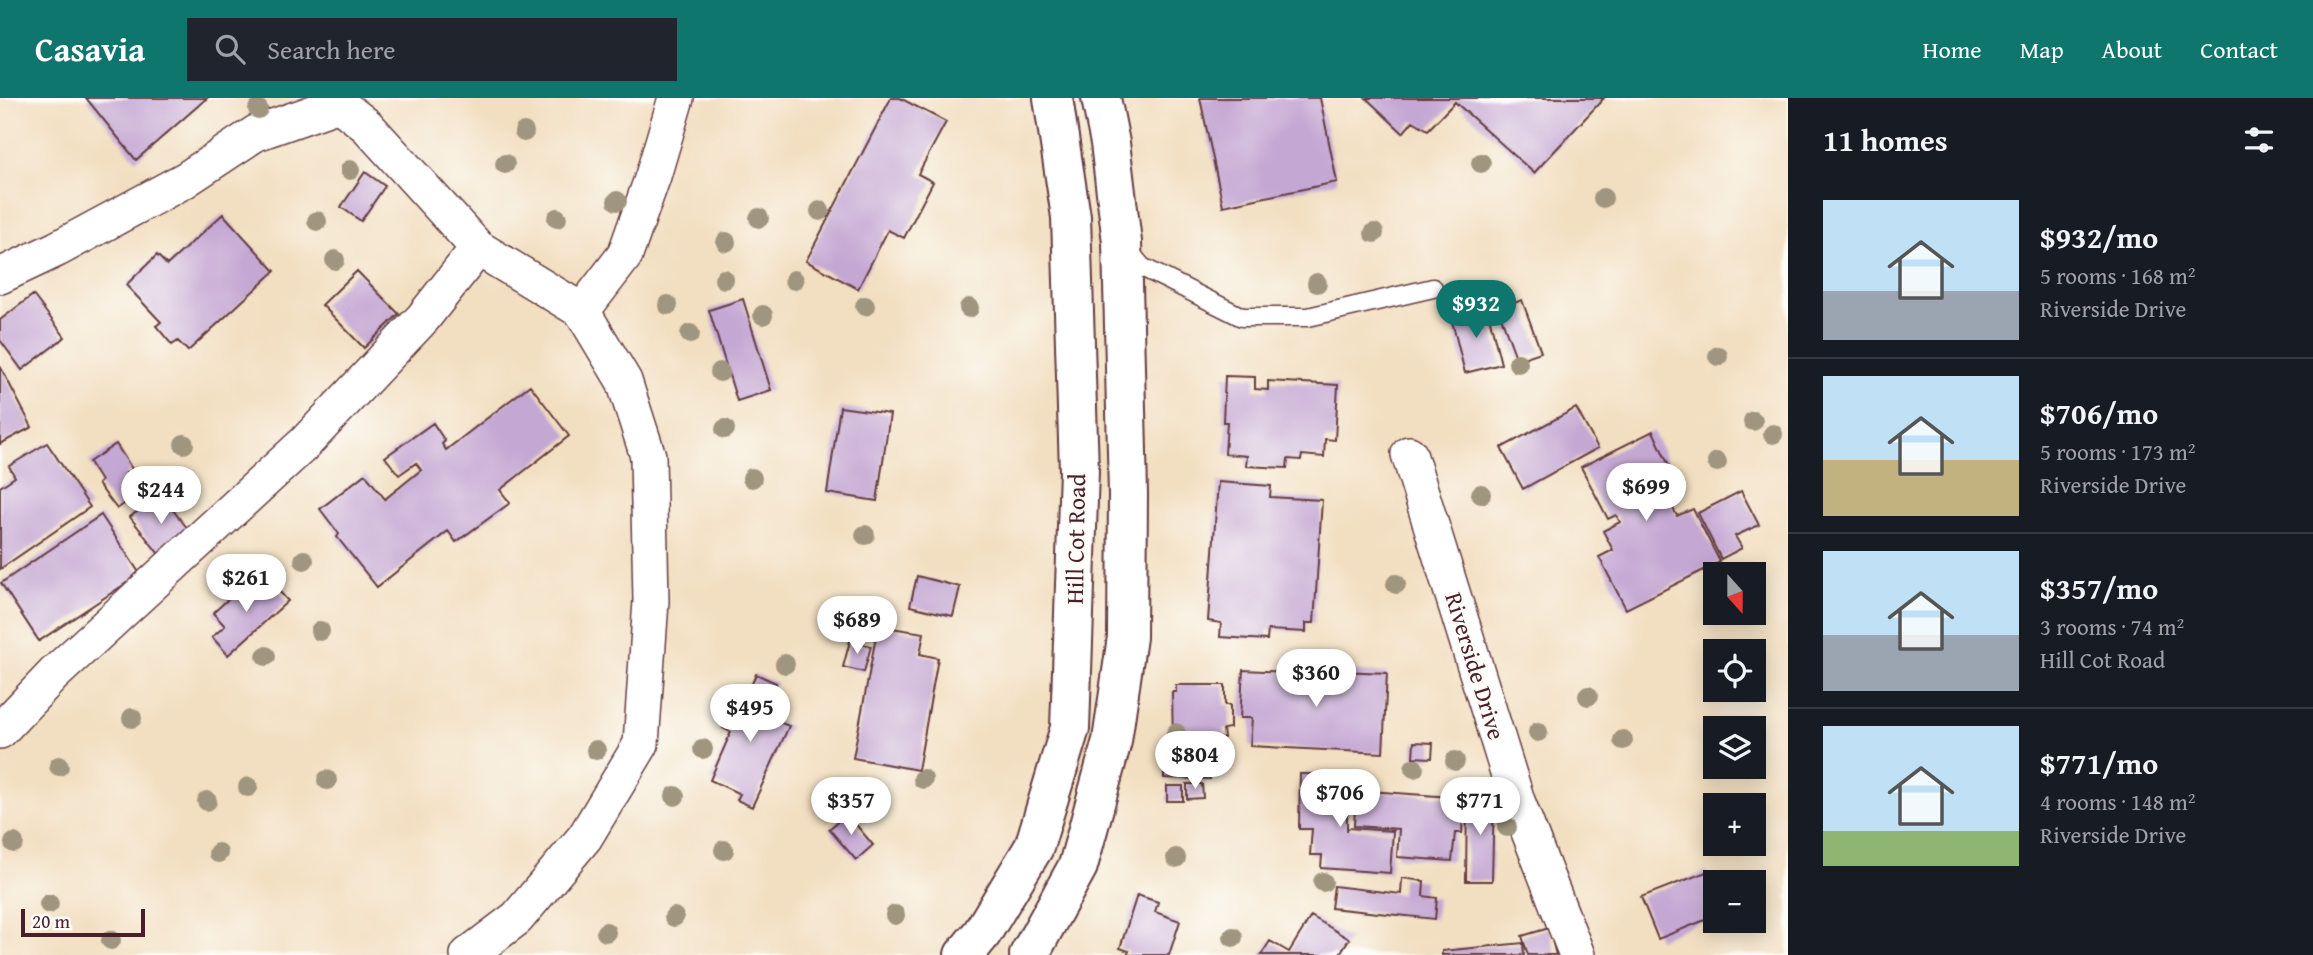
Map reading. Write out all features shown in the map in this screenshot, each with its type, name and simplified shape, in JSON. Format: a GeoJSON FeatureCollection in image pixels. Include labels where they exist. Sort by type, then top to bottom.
{"type":"FeatureCollection","features":[{"type":"Feature","properties":{"kind":"main road","name":"Hill Cot Road"},"geometry":{"type":"LineString","coordinates":[[964,955],[982,933],[1034,847],[1070,728],[1078,458],[1071,216],[1053,98]]}},
{"type":"Feature","properties":{"kind":"main road","name":"Hill Cot Road"},"geometry":{"type":"LineString","coordinates":[[1029,955],[1078,866],[1112,741],[1127,637],[1128,494],[1122,242],[1110,143],[1101,98]]}},
{"type":"Feature","properties":{"kind":"street"},"geometry":{"type":"LineString","coordinates":[[582,311],[625,255],[653,176],[676,98]]}},
{"type":"Feature","properties":{"kind":"street"},"geometry":{"type":"LineString","coordinates":[[0,276],[57,249],[185,180],[256,133],[340,101],[367,126],[478,248],[582,311],[624,382],[648,456],[650,601],[641,744],[585,837],[517,918],[468,955]]}},
{"type":"Feature","properties":{"kind":"street"},"geometry":{"type":"LineString","coordinates":[[0,731],[54,674],[304,444],[424,318],[478,248]]}},
{"type":"Feature","properties":{"kind":"street","name":"Riverside Drive"},"geometry":{"type":"LineString","coordinates":[[1409,454],[1517,801],[1577,955]]}},
{"type":"Feature","properties":{"kind":"lane"},"geometry":{"type":"LineString","coordinates":[[1122,242],[1142,267],[1242,317],[1308,317],[1433,288]]}},
{"type":"Feature","properties":{"kind":"building"},"geometry":{"type":"Polygon","coordinates":[[[86,98],[207,98],[136,160],[86,98]]]}},
{"type":"Feature","properties":{"kind":"building"},"geometry":{"type":"Polygon","coordinates":[[[891,98],[900,98],[946,122],[918,174],[933,182],[904,238],[888,230],[858,289],[806,261],[891,98]]]}},
{"type":"Feature","properties":{"kind":"building"},"geometry":{"type":"Polygon","coordinates":[[[1200,98],[1320,98],[1337,182],[1223,206],[1200,98]]]}},
{"type":"Feature","properties":{"kind":"building"},"geometry":{"type":"Polygon","coordinates":[[[1366,98],[1604,98],[1534,173],[1455,102],[1428,130],[1413,121],[1403,133],[1366,98]]]}},
{"type":"Feature","properties":{"kind":"building"},"geometry":{"type":"Polygon","coordinates":[[[365,172],[385,186],[361,221],[341,207],[365,172]]]}},
{"type":"Feature","properties":{"kind":"building"},"geometry":{"type":"Polygon","coordinates":[[[223,214],[275,271],[188,351],[178,341],[172,345],[156,326],[161,322],[126,285],[157,255],[167,265],[223,214]]]}},
{"type":"Feature","properties":{"kind":"building"},"geometry":{"type":"Polygon","coordinates":[[[357,271],[399,314],[364,348],[322,305],[357,271]]]}},
{"type":"Feature","properties":{"kind":"building"},"geometry":{"type":"Polygon","coordinates":[[[33,295],[65,337],[22,370],[0,340],[0,320],[33,295]]]}},
{"type":"Feature","properties":{"kind":"building"},"geometry":{"type":"Polygon","coordinates":[[[743,299],[771,390],[737,401],[709,310],[743,299]]]}},
{"type":"Feature","properties":{"kind":"building"},"geometry":{"type":"Polygon","coordinates":[[[1522,300],[1541,352],[1517,360],[1498,309],[1522,300]]]}},
{"type":"Feature","properties":{"kind":"building"},"geometry":{"type":"Polygon","coordinates":[[[1487,308],[1501,364],[1465,373],[1451,317],[1487,308]]]}},
{"type":"Feature","properties":{"kind":"building"},"geometry":{"type":"Polygon","coordinates":[[[0,366],[32,427],[0,444],[0,366]]]}},
{"type":"Feature","properties":{"kind":"building"},"geometry":{"type":"Polygon","coordinates":[[[1225,376],[1255,377],[1255,389],[1268,390],[1268,381],[1338,385],[1335,440],[1325,439],[1324,457],[1302,455],[1301,460],[1288,459],[1287,468],[1246,466],[1247,456],[1225,454],[1225,376]]]}},
{"type":"Feature","properties":{"kind":"building"},"geometry":{"type":"Polygon","coordinates":[[[530,385],[569,436],[500,490],[510,503],[456,542],[448,531],[377,587],[337,537],[339,534],[320,509],[365,474],[385,499],[421,470],[416,463],[399,475],[385,457],[433,423],[445,441],[442,444],[446,450],[530,385]]]}},
{"type":"Feature","properties":{"kind":"building"},"geometry":{"type":"Polygon","coordinates":[[[840,407],[890,414],[877,501],[827,493],[840,407]]]}},
{"type":"Feature","properties":{"kind":"building"},"geometry":{"type":"Polygon","coordinates":[[[1576,408],[1598,448],[1523,489],[1501,448],[1576,408]]]}},
{"type":"Feature","properties":{"kind":"building"},"geometry":{"type":"Polygon","coordinates":[[[1653,431],[1681,492],[1667,499],[1677,516],[1693,509],[1720,562],[1703,562],[1703,570],[1626,609],[1599,557],[1613,550],[1603,531],[1620,522],[1616,515],[1608,519],[1581,467],[1653,431]],[[1657,482],[1652,483],[1658,494],[1651,497],[1655,505],[1666,500],[1657,482]]]}},
{"type":"Feature","properties":{"kind":"building"},"geometry":{"type":"Polygon","coordinates":[[[47,443],[90,507],[0,569],[0,487],[15,477],[9,466],[47,443]]]}},
{"type":"Feature","properties":{"kind":"building"},"geometry":{"type":"Polygon","coordinates":[[[116,444],[132,469],[126,473],[141,492],[117,509],[98,484],[101,481],[89,462],[116,444]]]}},
{"type":"Feature","properties":{"kind":"building"},"geometry":{"type":"Polygon","coordinates":[[[1218,482],[1271,486],[1270,497],[1322,500],[1314,623],[1306,623],[1306,632],[1268,630],[1267,640],[1220,637],[1221,623],[1208,621],[1218,482]]]}},
{"type":"Feature","properties":{"kind":"building"},"geometry":{"type":"Polygon","coordinates":[[[1741,491],[1759,525],[1735,536],[1742,548],[1721,559],[1698,513],[1741,491]]]}},
{"type":"Feature","properties":{"kind":"building"},"geometry":{"type":"Polygon","coordinates":[[[160,494],[192,534],[162,558],[130,517],[160,494]]]}},
{"type":"Feature","properties":{"kind":"building"},"geometry":{"type":"Polygon","coordinates":[[[101,515],[140,574],[39,641],[1,583],[101,515]]]}},
{"type":"Feature","properties":{"kind":"building"},"geometry":{"type":"Polygon","coordinates":[[[917,576],[960,587],[953,616],[910,606],[917,576]]]}},
{"type":"Feature","properties":{"kind":"building"},"geometry":{"type":"Polygon","coordinates":[[[248,581],[260,594],[272,583],[288,601],[228,655],[212,637],[225,626],[213,613],[248,581]]]}},
{"type":"Feature","properties":{"kind":"building"},"geometry":{"type":"Polygon","coordinates":[[[878,626],[924,633],[920,654],[938,658],[918,770],[853,758],[878,626]]]}},
{"type":"Feature","properties":{"kind":"building"},"geometry":{"type":"Polygon","coordinates":[[[850,641],[871,646],[864,672],[843,667],[850,641]]]}},
{"type":"Feature","properties":{"kind":"building"},"geometry":{"type":"Polygon","coordinates":[[[1310,660],[1340,662],[1340,671],[1387,673],[1383,753],[1250,746],[1252,718],[1240,718],[1243,670],[1309,673],[1310,660]]]}},
{"type":"Feature","properties":{"kind":"building"},"geometry":{"type":"Polygon","coordinates":[[[756,674],[776,683],[762,715],[789,726],[752,807],[737,800],[740,794],[710,780],[731,732],[723,728],[732,709],[740,712],[756,674]]]}},
{"type":"Feature","properties":{"kind":"building"},"geometry":{"type":"Polygon","coordinates":[[[1176,685],[1225,685],[1225,705],[1230,705],[1230,728],[1223,729],[1224,738],[1212,737],[1213,747],[1181,748],[1181,741],[1173,742],[1172,692],[1176,692],[1176,685]]]}},
{"type":"Feature","properties":{"kind":"building"},"geometry":{"type":"Polygon","coordinates":[[[1414,742],[1433,743],[1432,758],[1413,757],[1414,742]]]}},
{"type":"Feature","properties":{"kind":"building"},"geometry":{"type":"Polygon","coordinates":[[[1164,754],[1217,754],[1217,766],[1210,766],[1210,779],[1164,778],[1164,754]]]}},
{"type":"Feature","properties":{"kind":"building"},"geometry":{"type":"Polygon","coordinates":[[[1300,774],[1334,774],[1335,787],[1347,787],[1347,831],[1348,828],[1393,831],[1390,873],[1321,868],[1322,855],[1310,855],[1312,829],[1299,829],[1300,774]]]}},
{"type":"Feature","properties":{"kind":"building"},"geometry":{"type":"Polygon","coordinates":[[[1187,784],[1202,784],[1203,798],[1187,799],[1187,784]]]}},
{"type":"Feature","properties":{"kind":"building"},"geometry":{"type":"Polygon","coordinates":[[[1167,786],[1183,786],[1183,801],[1167,801],[1167,786]]]}},
{"type":"Feature","properties":{"kind":"building"},"geometry":{"type":"Polygon","coordinates":[[[1356,790],[1464,798],[1462,833],[1455,833],[1452,861],[1397,857],[1399,829],[1354,826],[1356,790]]]}},
{"type":"Feature","properties":{"kind":"building"},"geometry":{"type":"Polygon","coordinates":[[[1467,794],[1494,795],[1492,881],[1466,881],[1467,794]]]}},
{"type":"Feature","properties":{"kind":"building"},"geometry":{"type":"Polygon","coordinates":[[[847,814],[873,845],[856,860],[829,829],[847,814]]]}},
{"type":"Feature","properties":{"kind":"building"},"geometry":{"type":"Polygon","coordinates":[[[1703,873],[1703,921],[1658,939],[1641,897],[1703,873]]]}},
{"type":"Feature","properties":{"kind":"building"},"geometry":{"type":"Polygon","coordinates":[[[1402,878],[1424,881],[1423,896],[1437,898],[1435,919],[1331,908],[1334,886],[1401,894],[1402,878]]]}},
{"type":"Feature","properties":{"kind":"building"},"geometry":{"type":"Polygon","coordinates":[[[1137,895],[1158,902],[1155,912],[1180,921],[1169,955],[1127,955],[1129,951],[1120,948],[1137,895]]]}},
{"type":"Feature","properties":{"kind":"building"},"geometry":{"type":"Polygon","coordinates":[[[1311,916],[1349,939],[1339,955],[1261,955],[1270,941],[1289,952],[1311,916]]]}},
{"type":"Feature","properties":{"kind":"building"},"geometry":{"type":"Polygon","coordinates":[[[1549,928],[1556,955],[1528,955],[1522,936],[1549,928]]]}},
{"type":"Feature","properties":{"kind":"building"},"geometry":{"type":"Polygon","coordinates":[[[1523,943],[1524,955],[1442,955],[1442,951],[1523,943]]]}}]}
